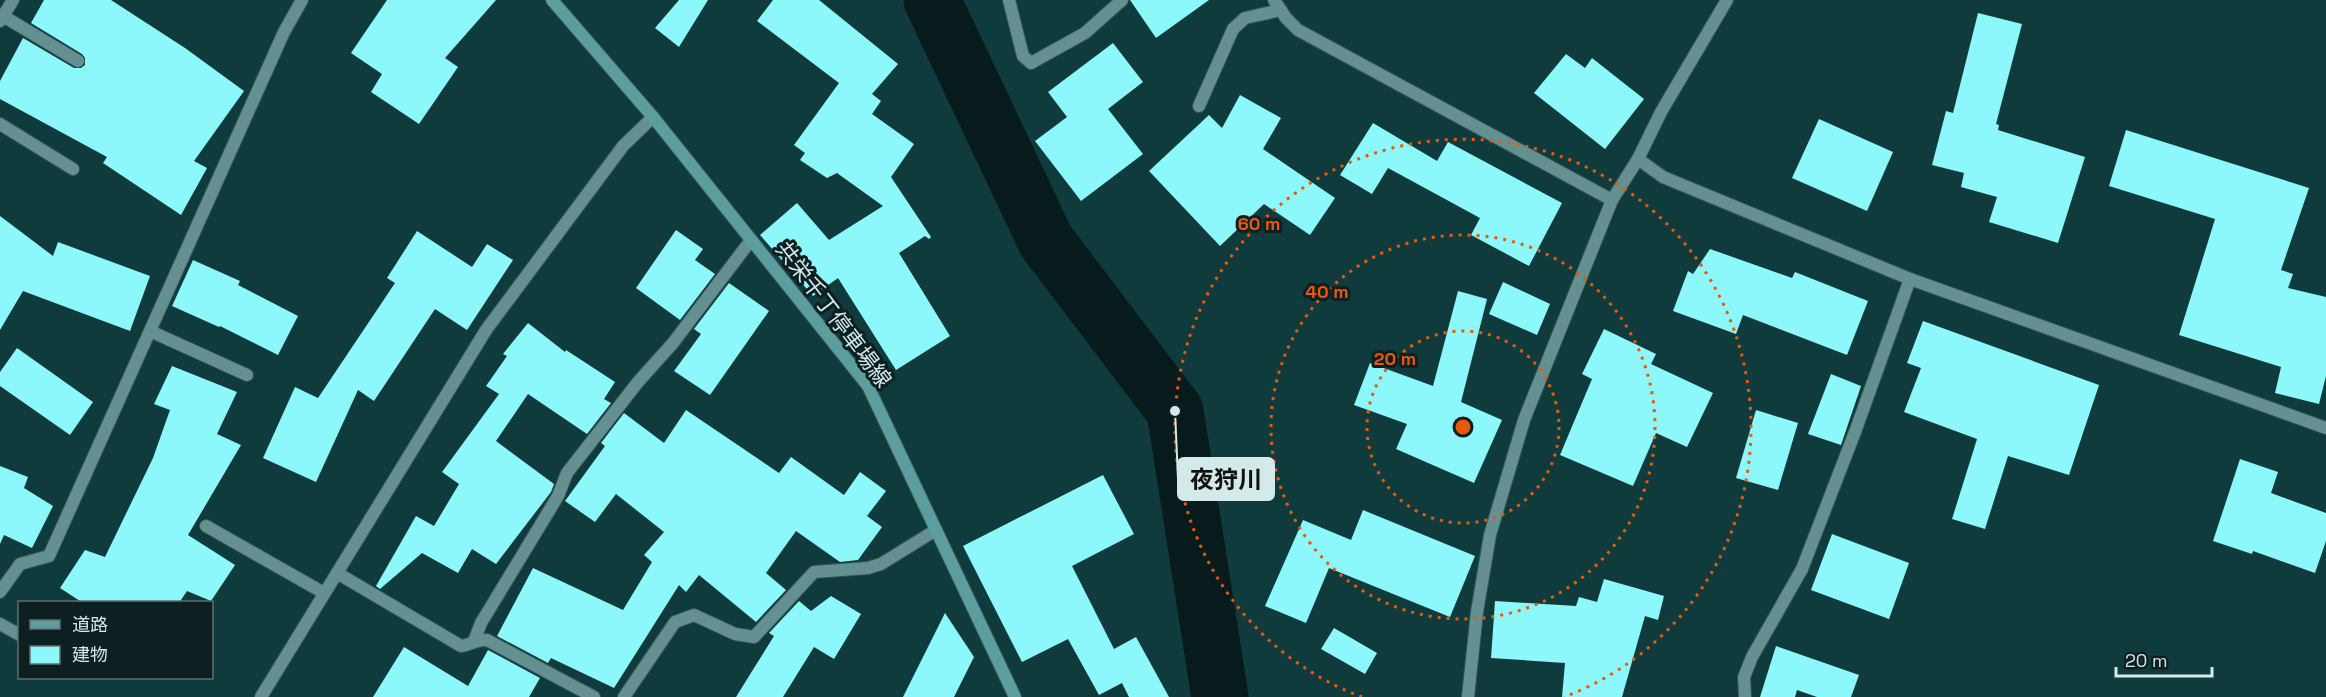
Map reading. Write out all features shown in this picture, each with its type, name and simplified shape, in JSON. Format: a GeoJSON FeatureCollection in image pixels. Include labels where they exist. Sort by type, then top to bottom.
{"type":"FeatureCollection","features":[{"type":"Feature","properties":{"kind":"main road","name":"共栄千丁停車場線"},"geometry":{"type":"LineString","coordinates":[[552,0],[653,117],[868,386],[1015,697]]}},
{"type":"Feature","properties":{"kind":"street"},"geometry":{"type":"LineString","coordinates":[[13,0],[2,18],[78,62]]}},
{"type":"Feature","properties":{"kind":"street"},"geometry":{"type":"LineString","coordinates":[[0,592],[20,564],[49,556],[284,32],[302,0]]}},
{"type":"Feature","properties":{"kind":"street"},"geometry":{"type":"LineString","coordinates":[[1009,0],[1023,56],[1030,63],[1085,33],[1122,0]]}},
{"type":"Feature","properties":{"kind":"street"},"geometry":{"type":"LineString","coordinates":[[1468,697],[1477,612],[1490,535],[1524,420],[1612,200],[1638,159],[1661,112],[1727,0]]}},
{"type":"Feature","properties":{"kind":"street"},"geometry":{"type":"LineString","coordinates":[[1199,106],[1233,29],[1245,18],[1278,5],[1298,30],[1612,200]]}},
{"type":"Feature","properties":{"kind":"street"},"geometry":{"type":"LineString","coordinates":[[261,697],[486,330],[623,146],[653,117]]}},
{"type":"Feature","properties":{"kind":"street"},"geometry":{"type":"LineString","coordinates":[[0,124],[73,169]]}},
{"type":"Feature","properties":{"kind":"street"},"geometry":{"type":"LineString","coordinates":[[1638,159],[1663,177],[1910,279],[2326,428]]}},
{"type":"Feature","properties":{"kind":"street"},"geometry":{"type":"LineString","coordinates":[[474,641],[481,623],[558,496],[567,473],[638,382],[673,343],[751,240]]}},
{"type":"Feature","properties":{"kind":"street"},"geometry":{"type":"LineString","coordinates":[[1745,697],[1744,677],[1752,657],[1802,569],[1855,432],[1910,279]]}},
{"type":"Feature","properties":{"kind":"street"},"geometry":{"type":"LineString","coordinates":[[150,331],[247,375]]}},
{"type":"Feature","properties":{"kind":"street"},"geometry":{"type":"LineString","coordinates":[[206,526],[324,593]]}},
{"type":"Feature","properties":{"kind":"street"},"geometry":{"type":"LineString","coordinates":[[624,697],[675,622],[694,615],[735,634],[754,636],[814,572],[868,568],[881,564],[936,530]]}},
{"type":"Feature","properties":{"kind":"street"},"geometry":{"type":"LineString","coordinates":[[337,573],[460,646],[474,641],[487,640],[594,697]]}},
{"type":"Feature","properties":{"kind":"street"},"geometry":{"type":"LineString","coordinates":[[0,624],[18,634]]}},
{"type":"Feature","properties":{"kind":"building"},"geometry":{"type":"Polygon","coordinates":[[[44,0],[111,0],[185,48],[244,91],[194,161],[207,168],[181,215],[103,163],[107,157],[0,99],[0,81],[23,38],[74,68],[81,68],[85,65],[85,58],[82,54],[31,23],[44,0]]]}},
{"type":"Feature","properties":{"kind":"building"},"geometry":{"type":"Polygon","coordinates":[[[387,0],[496,0],[445,58],[458,67],[419,124],[371,92],[382,74],[351,53],[387,0]]]}},
{"type":"Feature","properties":{"kind":"building"},"geometry":{"type":"Polygon","coordinates":[[[679,0],[708,0],[679,47],[655,28],[679,0]]]}},
{"type":"Feature","properties":{"kind":"building"},"geometry":{"type":"Polygon","coordinates":[[[773,0],[819,0],[898,64],[872,94],[881,101],[872,114],[914,144],[891,177],[931,237],[929,239],[925,236],[899,253],[950,336],[896,370],[838,278],[813,296],[760,235],[797,203],[829,240],[883,206],[837,173],[827,178],[800,160],[805,153],[794,145],[839,83],[757,21],[773,0]]]}},
{"type":"Feature","properties":{"kind":"building"},"geometry":{"type":"Polygon","coordinates":[[[1130,0],[1209,0],[1156,38],[1130,0]]]}},
{"type":"Feature","properties":{"kind":"building"},"geometry":{"type":"Polygon","coordinates":[[[1978,13],[2022,24],[1996,124],[1999,125],[1998,130],[2085,157],[2058,243],[1989,222],[1997,197],[1961,187],[1964,173],[1932,165],[1946,111],[1953,113],[1978,13]]]}},
{"type":"Feature","properties":{"kind":"building"},"geometry":{"type":"Polygon","coordinates":[[[1113,43],[1143,82],[1108,109],[1143,154],[1081,201],[1035,141],[1067,117],[1048,92],[1113,43]]]}},
{"type":"Feature","properties":{"kind":"building"},"geometry":{"type":"Polygon","coordinates":[[[1566,54],[1585,68],[1592,58],[1644,99],[1605,149],[1534,93],[1566,54]]]}},
{"type":"Feature","properties":{"kind":"building"},"geometry":{"type":"Polygon","coordinates":[[[1240,95],[1281,118],[1263,149],[1335,198],[1310,235],[1264,204],[1220,246],[1149,171],[1209,115],[1222,128],[1240,95]]]}},
{"type":"Feature","properties":{"kind":"building"},"geometry":{"type":"Polygon","coordinates":[[[1819,119],[1893,152],[1867,211],[1792,178],[1819,119]]]}},
{"type":"Feature","properties":{"kind":"building"},"geometry":{"type":"Polygon","coordinates":[[[1373,123],[1437,161],[1448,142],[1562,203],[1529,266],[1471,235],[1480,218],[1388,168],[1372,194],[1340,175],[1373,123]]]}},
{"type":"Feature","properties":{"kind":"building"},"geometry":{"type":"Polygon","coordinates":[[[2126,130],[2309,188],[2281,270],[2293,274],[2288,288],[2326,297],[2326,376],[2319,404],[2275,393],[2281,367],[2179,335],[2215,219],[2109,186],[2126,130]]]}},
{"type":"Feature","properties":{"kind":"building"},"geometry":{"type":"Polygon","coordinates":[[[0,216],[53,256],[58,242],[150,276],[130,331],[23,291],[0,330],[0,216]]]}},
{"type":"Feature","properties":{"kind":"building"},"geometry":{"type":"Polygon","coordinates":[[[676,230],[703,249],[695,260],[715,274],[680,320],[636,288],[676,230]]]}},
{"type":"Feature","properties":{"kind":"building"},"geometry":{"type":"Polygon","coordinates":[[[417,231],[472,267],[487,244],[513,260],[467,330],[435,309],[374,401],[358,390],[316,482],[263,458],[295,387],[318,398],[395,283],[387,278],[417,231]]]}},
{"type":"Feature","properties":{"kind":"building"},"geometry":{"type":"Polygon","coordinates":[[[1710,249],[1792,278],[1795,272],[1868,301],[1847,355],[1743,315],[1736,334],[1673,311],[1688,271],[1693,274],[1710,249]]]}},
{"type":"Feature","properties":{"kind":"building"},"geometry":{"type":"Polygon","coordinates":[[[193,260],[240,281],[238,285],[298,316],[278,355],[220,326],[172,306],[193,260]]]}},
{"type":"Feature","properties":{"kind":"building"},"geometry":{"type":"Polygon","coordinates":[[[1503,282],[1550,304],[1537,335],[1489,314],[1503,282]]]}},
{"type":"Feature","properties":{"kind":"building"},"geometry":{"type":"Polygon","coordinates":[[[729,283],[769,311],[710,395],[674,371],[701,334],[694,329],[729,283]]]}},
{"type":"Feature","properties":{"kind":"building"},"geometry":{"type":"Polygon","coordinates":[[[1458,291],[1487,299],[1461,402],[1502,420],[1474,483],[1396,449],[1407,424],[1354,405],[1370,363],[1433,386],[1458,291]]]}},
{"type":"Feature","properties":{"kind":"building"},"geometry":{"type":"Polygon","coordinates":[[[1923,321],[2099,385],[2069,475],[2008,456],[1985,529],[1952,519],[1977,439],[1904,412],[1921,368],[1907,363],[1923,321]]]}},
{"type":"Feature","properties":{"kind":"building"},"geometry":{"type":"Polygon","coordinates":[[[528,323],[565,352],[566,350],[615,382],[604,399],[611,403],[587,434],[528,394],[496,441],[554,484],[551,492],[496,564],[472,549],[458,573],[422,553],[380,589],[376,586],[416,516],[434,526],[459,484],[442,472],[499,394],[486,386],[507,356],[503,354],[528,323]]]}},
{"type":"Feature","properties":{"kind":"building"},"geometry":{"type":"Polygon","coordinates":[[[1604,329],[1656,354],[1651,364],[1713,393],[1687,447],[1656,433],[1633,486],[1560,455],[1592,379],[1582,374],[1604,329]]]}},
{"type":"Feature","properties":{"kind":"building"},"geometry":{"type":"Polygon","coordinates":[[[17,348],[93,402],[70,435],[0,386],[0,372],[17,348]]]}},
{"type":"Feature","properties":{"kind":"building"},"geometry":{"type":"Polygon","coordinates":[[[172,366],[237,392],[217,434],[241,445],[188,535],[235,565],[211,601],[187,591],[180,601],[80,601],[60,588],[85,550],[105,557],[153,458],[170,410],[154,404],[172,366]]]}},
{"type":"Feature","properties":{"kind":"building"},"geometry":{"type":"Polygon","coordinates":[[[1831,374],[1861,386],[1841,445],[1808,434],[1831,374]]]}},
{"type":"Feature","properties":{"kind":"building"},"geometry":{"type":"Polygon","coordinates":[[[686,410],[779,473],[791,457],[844,495],[860,472],[886,491],[867,516],[882,527],[858,560],[840,562],[796,531],[766,573],[786,590],[756,622],[699,575],[686,592],[679,585],[614,688],[551,658],[548,663],[497,636],[533,568],[623,610],[652,562],[644,555],[664,532],[616,494],[595,522],[565,501],[605,446],[601,443],[624,413],[664,443],[686,410]]]}},
{"type":"Feature","properties":{"kind":"building"},"geometry":{"type":"Polygon","coordinates":[[[1756,410],[1798,423],[1778,490],[1736,478],[1756,410]]]}},
{"type":"Feature","properties":{"kind":"building"},"geometry":{"type":"Polygon","coordinates":[[[2240,459],[2278,472],[2271,493],[2326,513],[2326,541],[2315,573],[2253,551],[2252,554],[2213,541],[2240,459]]]}},
{"type":"Feature","properties":{"kind":"building"},"geometry":{"type":"Polygon","coordinates":[[[0,466],[28,477],[24,488],[53,506],[32,548],[4,535],[0,544],[0,466]]]}},
{"type":"Feature","properties":{"kind":"building"},"geometry":{"type":"Polygon","coordinates":[[[1103,475],[1134,534],[1072,566],[1114,649],[1136,637],[1169,697],[1129,697],[1122,683],[1099,695],[1068,639],[1022,662],[963,546],[1103,475]]]}},
{"type":"Feature","properties":{"kind":"building"},"geometry":{"type":"Polygon","coordinates":[[[1363,510],[1475,556],[1450,617],[1329,568],[1306,623],[1265,606],[1303,520],[1351,540],[1363,510]]]}},
{"type":"Feature","properties":{"kind":"building"},"geometry":{"type":"Polygon","coordinates":[[[1832,534],[1909,563],[1889,619],[1811,590],[1832,534]]]}},
{"type":"Feature","properties":{"kind":"building"},"geometry":{"type":"Polygon","coordinates":[[[1604,579],[1664,596],[1658,620],[1645,616],[1622,697],[1562,697],[1565,663],[1491,658],[1495,601],[1576,606],[1579,597],[1597,602],[1604,579]]]}},
{"type":"Feature","properties":{"kind":"building"},"geometry":{"type":"Polygon","coordinates":[[[831,596],[861,614],[834,659],[814,647],[783,697],[736,697],[774,636],[769,633],[799,601],[811,611],[831,596]]]}},
{"type":"Feature","properties":{"kind":"building"},"geometry":{"type":"Polygon","coordinates":[[[945,613],[974,657],[954,697],[903,697],[945,613]]]}},
{"type":"Feature","properties":{"kind":"building"},"geometry":{"type":"Polygon","coordinates":[[[1334,628],[1377,653],[1365,674],[1321,649],[1334,628]]]}},
{"type":"Feature","properties":{"kind":"building"},"geometry":{"type":"Polygon","coordinates":[[[1776,646],[1859,675],[1851,697],[1817,697],[1797,690],[1795,697],[1760,697],[1776,646]]]}},
{"type":"Feature","properties":{"kind":"building"},"geometry":{"type":"Polygon","coordinates":[[[404,647],[468,686],[488,650],[540,678],[529,697],[373,697],[404,647]]]}},
{"type":"Feature","properties":{"kind":"waterway"},"geometry":{"type":"LineString","coordinates":[[932,0],[1046,241],[1175,411],[1220,697]]}},
{"type":"Feature","properties":{"kind":"place","name":"夜狩川"},"geometry":{"type":"Point","coordinates":[1175,411]}}]}
